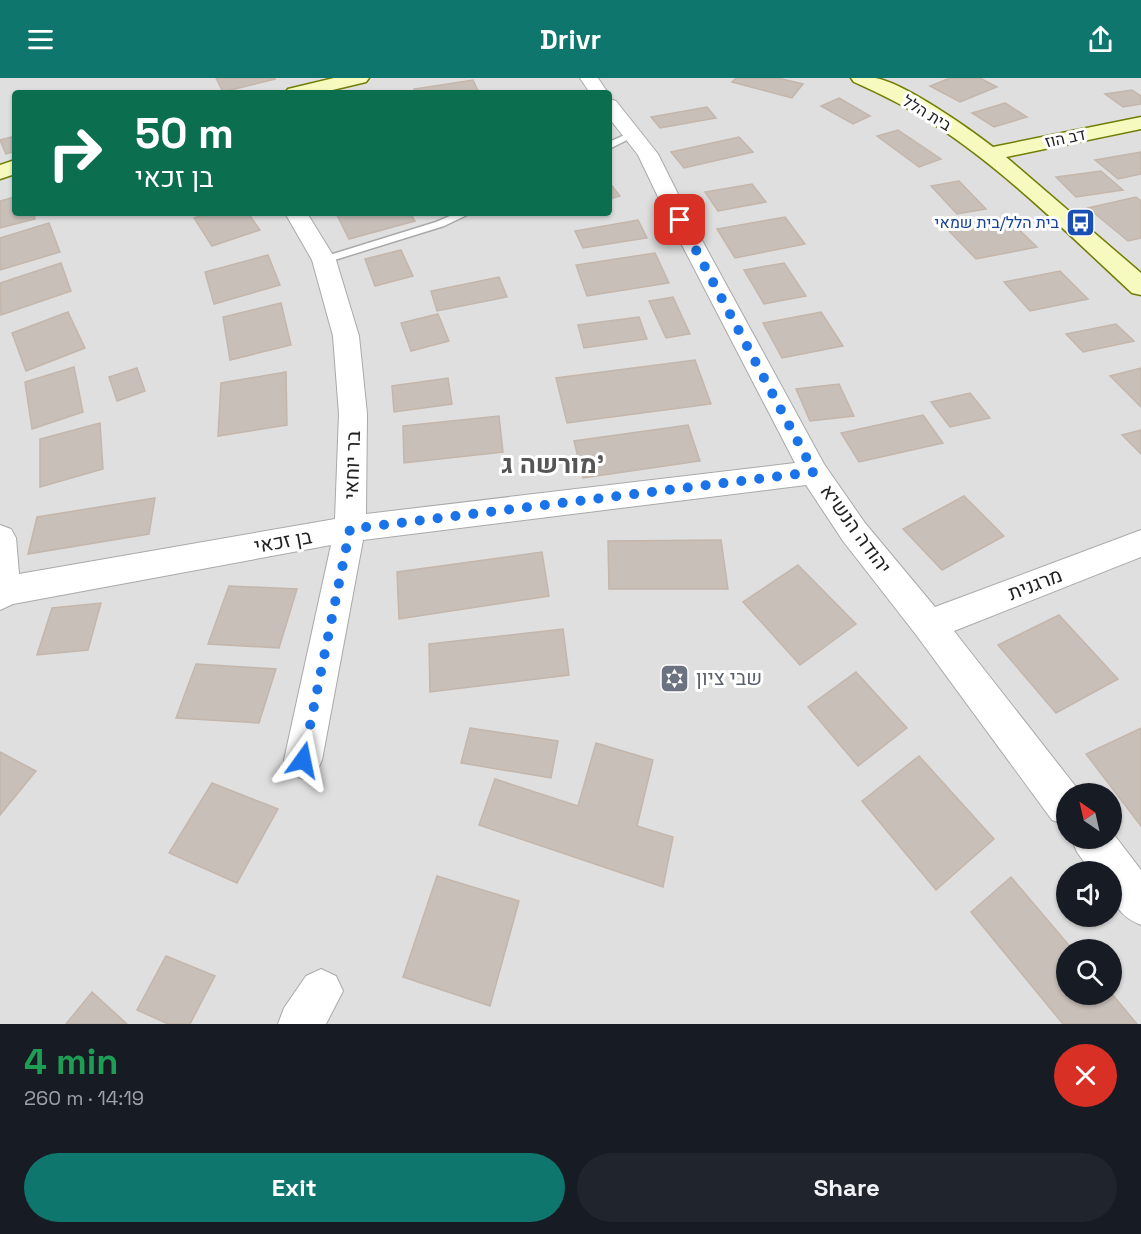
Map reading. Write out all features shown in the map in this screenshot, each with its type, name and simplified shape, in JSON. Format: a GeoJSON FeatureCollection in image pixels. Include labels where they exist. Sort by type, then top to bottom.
{"type":"FeatureCollection","features":[{"type":"Feature","properties":{"kind":"street"},"geometry":{"type":"LineString","coordinates":[[308,90],[359,78]]}},
{"type":"Feature","properties":{"kind":"street","name":"בית הלל"},"geometry":{"type":"LineString","coordinates":[[861,78],[933,114],[990,154],[1141,287]]}},
{"type":"Feature","properties":{"kind":"street","name":"יהודה הנשיא"},"geometry":{"type":"LineString","coordinates":[[612,109],[648,154],[680,220],[814,472],[854,532],[1056,793]]}},
{"type":"Feature","properties":{"kind":"street","name":"דב הוז"},"geometry":{"type":"LineString","coordinates":[[990,154],[1141,123]]}},
{"type":"Feature","properties":{"kind":"street","name":"בר יוחאי"},"geometry":{"type":"LineString","coordinates":[[298,216],[324,261],[346,336],[354,414],[350,529],[303,760]]}},
{"type":"Feature","properties":{"kind":"street","name":"בן זכאי"},"geometry":{"type":"LineString","coordinates":[[2,593],[350,529],[814,472]]}},
{"type":"Feature","properties":{"kind":"street"},"geometry":{"type":"LineString","coordinates":[[0,538],[2,593]]}},
{"type":"Feature","properties":{"kind":"street","name":"מרגנית"},"geometry":{"type":"LineString","coordinates":[[929,626],[1141,543]]}},
{"type":"Feature","properties":{"kind":"street"},"geometry":{"type":"LineString","coordinates":[[1099,849],[1141,904]]}},
{"type":"Feature","properties":{"kind":"lane"},"geometry":{"type":"LineString","coordinates":[[612,145],[632,135]]}},
{"type":"Feature","properties":{"kind":"lane"},"geometry":{"type":"LineString","coordinates":[[324,261],[459,216]]}},
{"type":"Feature","properties":{"kind":"shaded area"},"geometry":{"type":"Polygon","coordinates":[[[0,78],[1141,78],[1141,1024],[0,1024],[0,78]]]}},
{"type":"Feature","properties":{"kind":"building"},"geometry":{"type":"Polygon","coordinates":[[[216,78],[275,79],[231,90],[222,90],[216,78]]]}},
{"type":"Feature","properties":{"kind":"building"},"geometry":{"type":"Polygon","coordinates":[[[736,78],[778,78],[803,84],[792,98],[732,82],[736,78]]]}},
{"type":"Feature","properties":{"kind":"building"},"geometry":{"type":"Polygon","coordinates":[[[950,78],[980,78],[997,87],[960,102],[930,86],[950,78]]]}},
{"type":"Feature","properties":{"kind":"building"},"geometry":{"type":"Polygon","coordinates":[[[473,80],[478,90],[414,90],[473,80]]]}},
{"type":"Feature","properties":{"kind":"building"},"geometry":{"type":"Polygon","coordinates":[[[1132,90],[1141,96],[1141,104],[1123,107],[1105,94],[1132,90]]]}},
{"type":"Feature","properties":{"kind":"building"},"geometry":{"type":"Polygon","coordinates":[[[839,98],[870,116],[853,124],[821,106],[839,98]]]}},
{"type":"Feature","properties":{"kind":"building"},"geometry":{"type":"Polygon","coordinates":[[[1005,103],[1027,117],[994,127],[972,113],[1005,103]]]}},
{"type":"Feature","properties":{"kind":"building"},"geometry":{"type":"Polygon","coordinates":[[[707,107],[716,118],[660,128],[651,117],[707,107]]]}},
{"type":"Feature","properties":{"kind":"building"},"geometry":{"type":"Polygon","coordinates":[[[898,130],[941,159],[919,167],[877,136],[898,130]]]}},
{"type":"Feature","properties":{"kind":"building"},"geometry":{"type":"Polygon","coordinates":[[[12,137],[12,152],[6,154],[0,140],[12,137]]]}},
{"type":"Feature","properties":{"kind":"building"},"geometry":{"type":"Polygon","coordinates":[[[739,137],[753,152],[684,168],[671,152],[739,137]]]}},
{"type":"Feature","properties":{"kind":"building"},"geometry":{"type":"Polygon","coordinates":[[[1141,152],[1141,174],[1118,179],[1095,160],[1141,152]]]}},
{"type":"Feature","properties":{"kind":"building"},"geometry":{"type":"Polygon","coordinates":[[[1101,171],[1123,190],[1076,197],[1056,177],[1101,171]]]}},
{"type":"Feature","properties":{"kind":"building"},"geometry":{"type":"Polygon","coordinates":[[[959,181],[986,209],[957,214],[931,186],[959,181]]]}},
{"type":"Feature","properties":{"kind":"building"},"geometry":{"type":"Polygon","coordinates":[[[752,184],[766,202],[718,211],[705,192],[752,184]]]}},
{"type":"Feature","properties":{"kind":"building"},"geometry":{"type":"Polygon","coordinates":[[[612,186],[620,196],[612,198],[612,186]]]}},
{"type":"Feature","properties":{"kind":"building"},"geometry":{"type":"Polygon","coordinates":[[[1136,197],[1141,201],[1141,238],[1128,241],[1088,208],[1136,197]]]}},
{"type":"Feature","properties":{"kind":"building"},"geometry":{"type":"Polygon","coordinates":[[[12,198],[12,216],[34,216],[35,219],[0,228],[0,201],[12,198]]]}},
{"type":"Feature","properties":{"kind":"building"},"geometry":{"type":"Polygon","coordinates":[[[250,216],[260,230],[212,246],[194,218],[250,216]]]}},
{"type":"Feature","properties":{"kind":"building"},"geometry":{"type":"Polygon","coordinates":[[[338,216],[412,216],[415,221],[349,239],[338,216]]]}},
{"type":"Feature","properties":{"kind":"building"},"geometry":{"type":"Polygon","coordinates":[[[785,217],[805,244],[735,258],[717,229],[785,217]]]}},
{"type":"Feature","properties":{"kind":"building"},"geometry":{"type":"Polygon","coordinates":[[[1008,219],[1037,247],[976,259],[949,231],[1008,219]]]}},
{"type":"Feature","properties":{"kind":"building"},"geometry":{"type":"Polygon","coordinates":[[[638,220],[647,238],[583,248],[575,231],[638,220]]]}},
{"type":"Feature","properties":{"kind":"building"},"geometry":{"type":"Polygon","coordinates":[[[49,223],[60,252],[0,270],[0,238],[49,223]]]}},
{"type":"Feature","properties":{"kind":"building"},"geometry":{"type":"Polygon","coordinates":[[[401,250],[413,276],[375,286],[365,259],[401,250]]]}},
{"type":"Feature","properties":{"kind":"building"},"geometry":{"type":"Polygon","coordinates":[[[655,253],[669,283],[587,296],[576,265],[655,253]]]}},
{"type":"Feature","properties":{"kind":"building"},"geometry":{"type":"Polygon","coordinates":[[[268,255],[280,285],[214,304],[205,272],[268,255]]]}},
{"type":"Feature","properties":{"kind":"building"},"geometry":{"type":"Polygon","coordinates":[[[61,263],[71,291],[1,315],[0,283],[61,263]]]}},
{"type":"Feature","properties":{"kind":"building"},"geometry":{"type":"Polygon","coordinates":[[[784,263],[806,296],[764,304],[744,270],[784,263]]]}},
{"type":"Feature","properties":{"kind":"building"},"geometry":{"type":"Polygon","coordinates":[[[1060,271],[1088,299],[1030,311],[1004,282],[1060,271]]]}},
{"type":"Feature","properties":{"kind":"building"},"geometry":{"type":"Polygon","coordinates":[[[499,277],[507,297],[437,311],[431,291],[499,277]]]}},
{"type":"Feature","properties":{"kind":"building"},"geometry":{"type":"Polygon","coordinates":[[[673,297],[690,334],[666,338],[649,301],[673,297]]]}},
{"type":"Feature","properties":{"kind":"building"},"geometry":{"type":"Polygon","coordinates":[[[281,303],[291,345],[230,360],[223,317],[281,303]]]}},
{"type":"Feature","properties":{"kind":"building"},"geometry":{"type":"Polygon","coordinates":[[[68,312],[85,348],[26,371],[12,333],[68,312]]]}},
{"type":"Feature","properties":{"kind":"building"},"geometry":{"type":"Polygon","coordinates":[[[821,312],[843,346],[782,358],[763,323],[821,312]]]}},
{"type":"Feature","properties":{"kind":"building"},"geometry":{"type":"Polygon","coordinates":[[[438,314],[449,341],[411,351],[401,323],[438,314]]]}},
{"type":"Feature","properties":{"kind":"building"},"geometry":{"type":"Polygon","coordinates":[[[639,317],[647,339],[584,348],[578,325],[639,317]]]}},
{"type":"Feature","properties":{"kind":"building"},"geometry":{"type":"Polygon","coordinates":[[[1116,324],[1134,341],[1083,352],[1066,334],[1116,324]]]}},
{"type":"Feature","properties":{"kind":"building"},"geometry":{"type":"Polygon","coordinates":[[[695,360],[711,404],[567,423],[556,378],[695,360]]]}},
{"type":"Feature","properties":{"kind":"building"},"geometry":{"type":"Polygon","coordinates":[[[74,367],[83,412],[32,429],[25,382],[74,367]]]}},
{"type":"Feature","properties":{"kind":"building"},"geometry":{"type":"Polygon","coordinates":[[[137,368],[145,391],[117,401],[109,377],[137,368]]]}},
{"type":"Feature","properties":{"kind":"building"},"geometry":{"type":"Polygon","coordinates":[[[1141,368],[1141,407],[1110,376],[1141,368]]]}},
{"type":"Feature","properties":{"kind":"building"},"geometry":{"type":"Polygon","coordinates":[[[286,372],[287,425],[218,436],[221,383],[286,372]]]}},
{"type":"Feature","properties":{"kind":"building"},"geometry":{"type":"Polygon","coordinates":[[[448,378],[452,404],[394,412],[392,386],[448,378]]]}},
{"type":"Feature","properties":{"kind":"building"},"geometry":{"type":"Polygon","coordinates":[[[839,384],[854,416],[810,421],[796,389],[839,384]]]}},
{"type":"Feature","properties":{"kind":"building"},"geometry":{"type":"Polygon","coordinates":[[[970,393],[990,418],[950,427],[931,402],[970,393]]]}},
{"type":"Feature","properties":{"kind":"building"},"geometry":{"type":"Polygon","coordinates":[[[923,415],[943,443],[859,462],[841,433],[923,415]]]}},
{"type":"Feature","properties":{"kind":"building"},"geometry":{"type":"Polygon","coordinates":[[[499,416],[503,452],[404,463],[403,426],[499,416]]]}},
{"type":"Feature","properties":{"kind":"building"},"geometry":{"type":"Polygon","coordinates":[[[100,423],[103,469],[40,487],[40,439],[100,423]]]}},
{"type":"Feature","properties":{"kind":"building"},"geometry":{"type":"Polygon","coordinates":[[[688,425],[700,461],[583,478],[574,441],[688,425]]]}},
{"type":"Feature","properties":{"kind":"building"},"geometry":{"type":"Polygon","coordinates":[[[1141,430],[1141,454],[1122,435],[1141,430]]]}},
{"type":"Feature","properties":{"kind":"building"},"geometry":{"type":"Polygon","coordinates":[[[964,496],[1004,536],[942,570],[903,529],[964,496]]]}},
{"type":"Feature","properties":{"kind":"building"},"geometry":{"type":"Polygon","coordinates":[[[155,498],[149,534],[28,554],[37,517],[155,498]]]}},
{"type":"Feature","properties":{"kind":"building"},"geometry":{"type":"Polygon","coordinates":[[[721,540],[728,589],[609,589],[608,541],[721,540]]]}},
{"type":"Feature","properties":{"kind":"building"},"geometry":{"type":"Polygon","coordinates":[[[542,552],[549,596],[399,619],[397,572],[542,552]]]}},
{"type":"Feature","properties":{"kind":"building"},"geometry":{"type":"Polygon","coordinates":[[[798,565],[856,624],[800,665],[743,602],[798,565]]]}},
{"type":"Feature","properties":{"kind":"building"},"geometry":{"type":"Polygon","coordinates":[[[229,586],[297,589],[279,648],[208,644],[229,586]]]}},
{"type":"Feature","properties":{"kind":"building"},"geometry":{"type":"Polygon","coordinates":[[[101,603],[88,650],[37,655],[52,608],[101,603]]]}},
{"type":"Feature","properties":{"kind":"building"},"geometry":{"type":"Polygon","coordinates":[[[1059,615],[1118,679],[1056,713],[998,645],[1059,615]]]}},
{"type":"Feature","properties":{"kind":"building"},"geometry":{"type":"Polygon","coordinates":[[[563,629],[569,675],[430,692],[429,644],[563,629]]]}},
{"type":"Feature","properties":{"kind":"building"},"geometry":{"type":"Polygon","coordinates":[[[196,664],[276,669],[259,723],[176,718],[196,664]]]}},
{"type":"Feature","properties":{"kind":"building"},"geometry":{"type":"Polygon","coordinates":[[[856,672],[907,728],[858,766],[808,707],[856,672]]]}},
{"type":"Feature","properties":{"kind":"building"},"geometry":{"type":"Polygon","coordinates":[[[470,728],[558,741],[551,778],[461,763],[470,728]]]}},
{"type":"Feature","properties":{"kind":"building"},"geometry":{"type":"Polygon","coordinates":[[[1141,728],[1141,826],[1122,801],[1122,783],[1108,783],[1086,754],[1141,728]]]}},
{"type":"Feature","properties":{"kind":"building"},"geometry":{"type":"Polygon","coordinates":[[[596,743],[653,760],[637,826],[673,837],[663,887],[479,825],[495,779],[578,806],[596,743]]]}},
{"type":"Feature","properties":{"kind":"building"},"geometry":{"type":"Polygon","coordinates":[[[0,752],[36,771],[0,815],[0,752]]]}},
{"type":"Feature","properties":{"kind":"building"},"geometry":{"type":"Polygon","coordinates":[[[919,756],[994,839],[936,890],[862,801],[919,756]]]}},
{"type":"Feature","properties":{"kind":"building"},"geometry":{"type":"Polygon","coordinates":[[[212,783],[278,809],[237,883],[169,853],[212,783]]]}},
{"type":"Feature","properties":{"kind":"building"},"geometry":{"type":"Polygon","coordinates":[[[437,876],[519,901],[490,1006],[403,977],[437,876]]]}},
{"type":"Feature","properties":{"kind":"building"},"geometry":{"type":"Polygon","coordinates":[[[1011,877],[1064,939],[1056,939],[1056,1005],[1121,1005],[1137,1024],[1063,1024],[971,912],[1011,877]]]}},
{"type":"Feature","properties":{"kind":"building"},"geometry":{"type":"Polygon","coordinates":[[[166,956],[215,976],[190,1024],[168,1024],[137,1010],[166,956]]]}},
{"type":"Feature","properties":{"kind":"building"},"geometry":{"type":"Polygon","coordinates":[[[92,992],[127,1024],[66,1024],[92,992]]]}},
{"type":"Feature","properties":{"kind":"place","name":"בית הלל/בית שמאי"},"geometry":{"type":"Point","coordinates":[1080,222]}},
{"type":"Feature","properties":{"kind":"place","name":"שבי ציון"},"geometry":{"type":"Point","coordinates":[675,678]}},
{"type":"Feature","properties":{"kind":"district","name":"מורשה ג'"},"geometry":{"type":"Point","coordinates":[553,464]}},
{"type":"Feature","properties":{"kind":"route"},"geometry":{"type":"LineString","coordinates":[[303,760],[350,529],[814,472],[680,220]]}}]}
